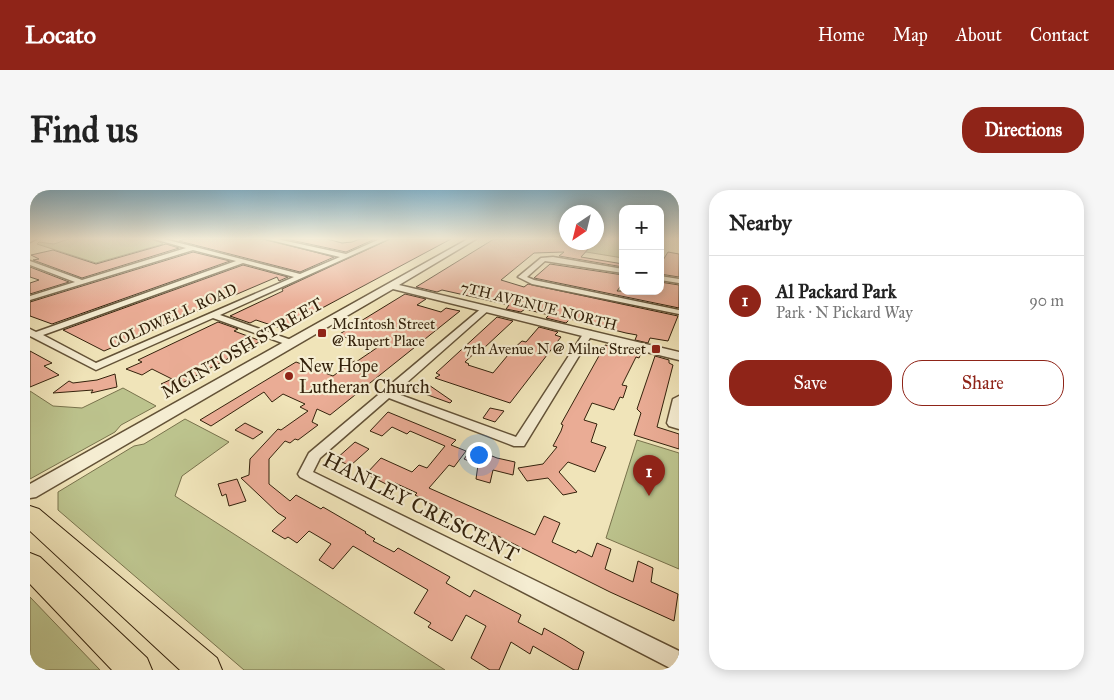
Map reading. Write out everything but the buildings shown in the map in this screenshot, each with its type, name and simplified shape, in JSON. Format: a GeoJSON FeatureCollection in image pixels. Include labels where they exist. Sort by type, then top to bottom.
{"type":"FeatureCollection","features":[{"type":"Feature","properties":{"kind":"main road"},"geometry":{"type":"LineString","coordinates":[[30,516],[205,670]]}},
{"type":"Feature","properties":{"kind":"main road"},"geometry":{"type":"LineString","coordinates":[[30,565],[135,670]]}},
{"type":"Feature","properties":{"kind":"street"},"geometry":{"type":"LineString","coordinates":[[30,298],[150,261]]}},
{"type":"Feature","properties":{"kind":"street","name":"COLDWELL ROAD"},"geometry":{"type":"LineString","coordinates":[[33,333],[96,367],[334,261]]}},
{"type":"Feature","properties":{"kind":"street","name":"MCINTOSH STREET"},"geometry":{"type":"LineString","coordinates":[[30,492],[435,261]]}},
{"type":"Feature","properties":{"kind":"street"},"geometry":{"type":"LineString","coordinates":[[540,261],[522,277],[532,282],[679,312]]}},
{"type":"Feature","properties":{"kind":"street"},"geometry":{"type":"LineString","coordinates":[[567,261],[619,270]]}},
{"type":"Feature","properties":{"kind":"street"},"geometry":{"type":"LineString","coordinates":[[33,333],[240,262],[300,276]]}},
{"type":"Feature","properties":{"kind":"street"},"geometry":{"type":"LineString","coordinates":[[30,263],[81,282]]}},
{"type":"Feature","properties":{"kind":"street"},"geometry":{"type":"LineString","coordinates":[[664,279],[679,281]]}},
{"type":"Feature","properties":{"kind":"street","name":"7TH AVENUE NORTH"},"geometry":{"type":"LineString","coordinates":[[393,286],[679,356]]}},
{"type":"Feature","properties":{"kind":"street","name":"HANLEY CRESCENT"},"geometry":{"type":"LineString","coordinates":[[486,309],[314,456],[305,474],[679,662]]}},
{"type":"Feature","properties":{"kind":"street"},"geometry":{"type":"LineString","coordinates":[[212,315],[291,343]]}},
{"type":"Feature","properties":{"kind":"street"},"geometry":{"type":"LineString","coordinates":[[386,393],[519,442],[588,333]]}},
{"type":"Feature","properties":{"kind":"street"},"geometry":{"type":"LineString","coordinates":[[679,399],[673,423],[679,425]]}},
{"type":"Feature","properties":{"kind":"green space"},"geometry":{"type":"Polygon","coordinates":[[[123,388],[156,406],[121,425],[115,432],[30,479],[30,391],[53,406],[82,408],[123,388]]]}},
{"type":"Feature","properties":{"kind":"green space"},"geometry":{"type":"Polygon","coordinates":[[[185,419],[229,442],[182,476],[175,496],[445,670],[244,670],[58,510],[58,492],[134,446],[144,444],[185,419]]]}},
{"type":"Feature","properties":{"kind":"green space"},"geometry":{"type":"Polygon","coordinates":[[[637,440],[679,453],[679,569],[606,538],[637,440]]]}},
{"type":"Feature","properties":{"kind":"green space"},"geometry":{"type":"Polygon","coordinates":[[[30,597],[100,670],[30,670],[30,597]]]}},
{"type":"Feature","properties":{"kind":"place","name":"McIntosh Street @ Rupert Place"},"geometry":{"type":"Point","coordinates":[322,333]}},
{"type":"Feature","properties":{"kind":"place","name":"7th Avenue N @ Milne Street"},"geometry":{"type":"Point","coordinates":[656,349]}},
{"type":"Feature","properties":{"kind":"place","name":"New Hope Lutheran Church"},"geometry":{"type":"Point","coordinates":[289,376]}},
{"type":"Feature","properties":{"kind":"place","name":"Al Packard Park"},"geometry":{"type":"Point","coordinates":[649,496]}}]}
